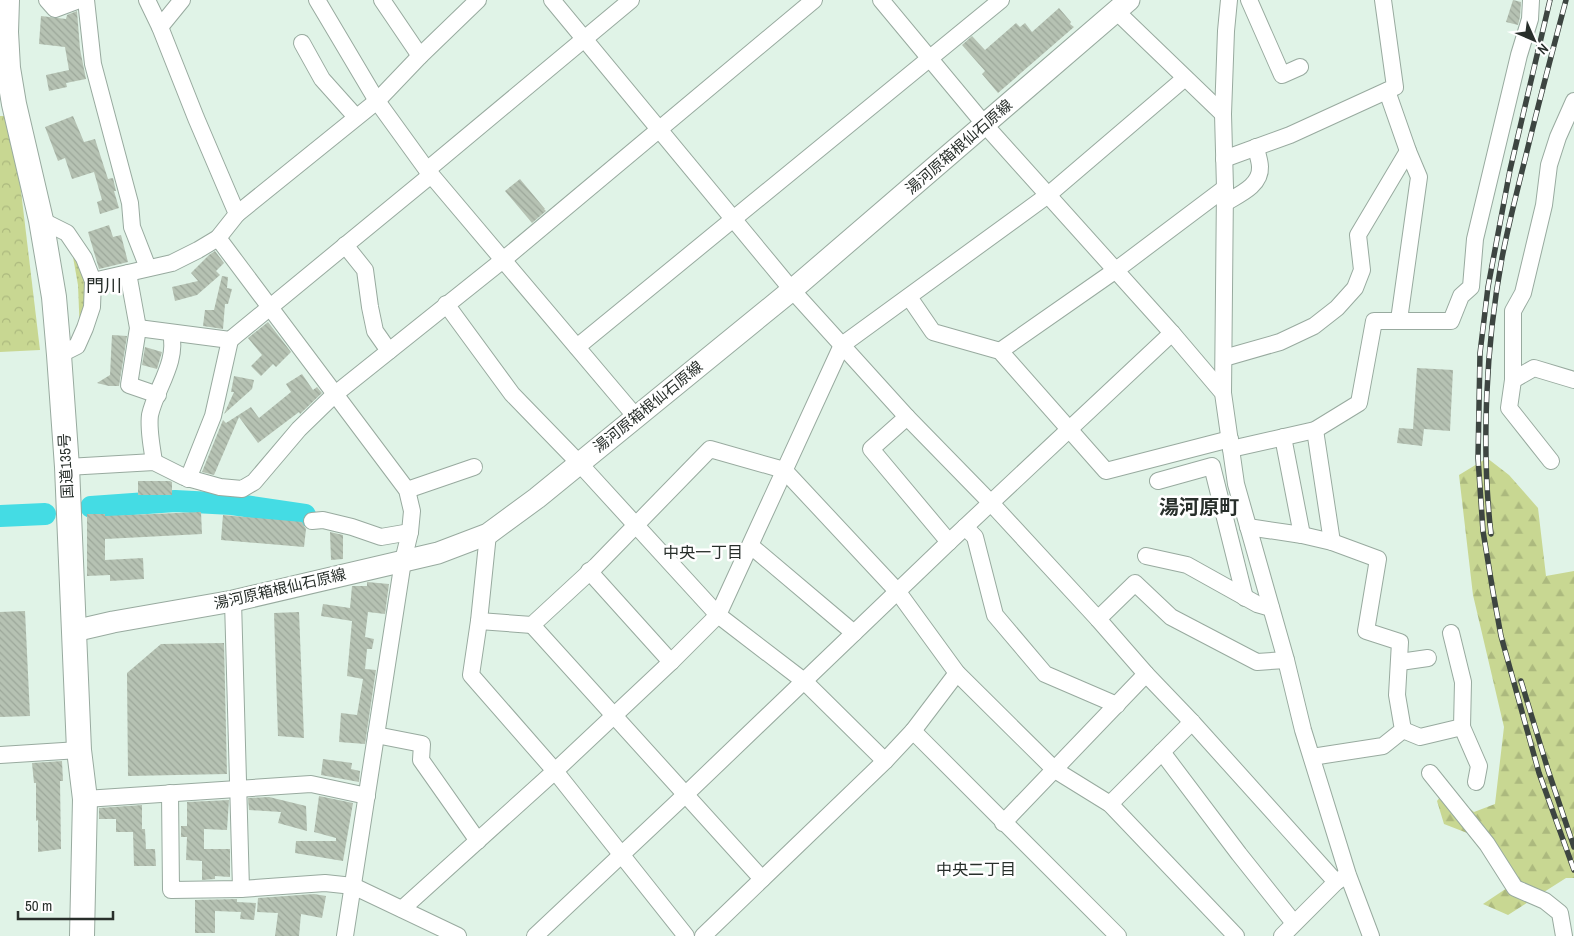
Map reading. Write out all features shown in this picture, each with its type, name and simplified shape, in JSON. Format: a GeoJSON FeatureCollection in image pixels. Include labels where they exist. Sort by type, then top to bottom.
{"type":"FeatureCollection","features":[{"type":"Feature","properties":{"kind":"highway","name":"国道135号"},"geometry":{"type":"LineString","coordinates":[[7,0],[8,68],[14,104],[41,220],[54,297],[59,355],[67,467],[79,750],[85,799],[82,936]]}},
{"type":"Feature","properties":{"kind":"main road","name":"湯河原箱根仙石原線"},"geometry":{"type":"LineString","coordinates":[[74,631],[112,622],[233,601],[438,553],[488,534],[537,498],[792,290],[1123,6]]}},
{"type":"Feature","properties":{"kind":"street"},"geometry":{"type":"LineString","coordinates":[[47,0],[55,9],[79,0]]}},
{"type":"Feature","properties":{"kind":"street"},"geometry":{"type":"LineString","coordinates":[[86,0],[93,64],[130,203],[132,227],[148,268]]}},
{"type":"Feature","properties":{"kind":"street"},"geometry":{"type":"LineString","coordinates":[[147,0],[160,27],[237,214]]}},
{"type":"Feature","properties":{"kind":"street"},"geometry":{"type":"LineString","coordinates":[[160,27],[182,0]]}},
{"type":"Feature","properties":{"kind":"street"},"geometry":{"type":"LineString","coordinates":[[317,0],[376,101],[429,173],[636,417]]}},
{"type":"Feature","properties":{"kind":"street"},"geometry":{"type":"LineString","coordinates":[[382,0],[420,56]]}},
{"type":"Feature","properties":{"kind":"street"},"geometry":{"type":"LineString","coordinates":[[92,282],[172,263],[218,238],[237,214],[376,101],[478,0]]}},
{"type":"Feature","properties":{"kind":"street"},"geometry":{"type":"LineString","coordinates":[[552,0],[792,290],[907,416],[991,503],[1098,619],[1146,674],[1342,878]]}},
{"type":"Feature","properties":{"kind":"street"},"geometry":{"type":"LineString","coordinates":[[188,479],[213,416],[230,340],[346,245],[584,38],[631,0]]}},
{"type":"Feature","properties":{"kind":"street"},"geometry":{"type":"LineString","coordinates":[[67,467],[154,462],[188,479],[220,487],[242,489],[254,482],[299,429],[334,395],[503,260],[814,0]]}},
{"type":"Feature","properties":{"kind":"street"},"geometry":{"type":"LineString","coordinates":[[881,0],[985,125],[1172,333],[1223,393]]}},
{"type":"Feature","properties":{"kind":"street"},"geometry":{"type":"LineString","coordinates":[[577,347],[1001,0]]}},
{"type":"Feature","properties":{"kind":"street"},"geometry":{"type":"LineString","coordinates":[[1229,0],[1223,114],[1225,196],[1223,393],[1236,484],[1286,660],[1342,878],[1371,936]]}},
{"type":"Feature","properties":{"kind":"street"},"geometry":{"type":"LineString","coordinates":[[1248,0],[1282,75],[1300,67]]}},
{"type":"Feature","properties":{"kind":"street"},"geometry":{"type":"LineString","coordinates":[[1224,159],[1290,135],[1395,87],[1383,0]]}},
{"type":"Feature","properties":{"kind":"street"},"geometry":{"type":"LineString","coordinates":[[909,297],[933,332],[1000,351],[1106,470],[1230,444],[1283,438],[1315,430],[1360,403],[1374,321],[1451,321],[1461,296],[1471,287],[1475,239],[1511,96],[1519,56],[1530,19],[1532,0]]}},
{"type":"Feature","properties":{"kind":"street"},"geometry":{"type":"LineString","coordinates":[[1123,6],[1185,78],[1223,114]]}},
{"type":"Feature","properties":{"kind":"street"},"geometry":{"type":"LineString","coordinates":[[302,43],[322,80],[356,117]]}},
{"type":"Feature","properties":{"kind":"street"},"geometry":{"type":"LineString","coordinates":[[402,908],[555,771],[718,615],[842,345],[1048,195],[1185,78]]}},
{"type":"Feature","properties":{"kind":"street"},"geometry":{"type":"LineString","coordinates":[[1387,91],[1419,177],[1399,320]]}},
{"type":"Feature","properties":{"kind":"street"},"geometry":{"type":"LineString","coordinates":[[1551,461],[1509,408],[1513,380],[1514,310],[1523,293],[1544,205],[1549,165],[1574,101]]}},
{"type":"Feature","properties":{"kind":"street"},"geometry":{"type":"LineString","coordinates":[[1000,351],[1225,196],[1250,187],[1258,178],[1260,169],[1256,147]]}},
{"type":"Feature","properties":{"kind":"street"},"geometry":{"type":"LineString","coordinates":[[1224,358],[1280,342],[1314,326],[1338,308],[1355,288],[1362,270],[1358,234],[1408,151]]}},
{"type":"Feature","properties":{"kind":"street"},"geometry":{"type":"LineString","coordinates":[[41,220],[67,233],[84,258],[92,282],[92,307],[77,346],[59,355]]}},
{"type":"Feature","properties":{"kind":"street"},"geometry":{"type":"LineString","coordinates":[[218,238],[407,490],[412,511],[354,886],[344,936]]}},
{"type":"Feature","properties":{"kind":"street"},"geometry":{"type":"LineString","coordinates":[[346,245],[365,270],[375,331],[389,351]]}},
{"type":"Feature","properties":{"kind":"street"},"geometry":{"type":"LineString","coordinates":[[128,273],[138,328],[129,385],[158,395]]}},
{"type":"Feature","properties":{"kind":"street"},"geometry":{"type":"LineString","coordinates":[[446,304],[512,394],[579,463],[718,615],[804,680],[885,761]]}},
{"type":"Feature","properties":{"kind":"street"},"geometry":{"type":"LineString","coordinates":[[138,328],[230,340]]}},
{"type":"Feature","properties":{"kind":"street"},"geometry":{"type":"LineString","coordinates":[[154,462],[150,416],[171,356],[173,341],[171,333]]}},
{"type":"Feature","properties":{"kind":"street"},"geometry":{"type":"LineString","coordinates":[[534,936],[1172,333]]}},
{"type":"Feature","properties":{"kind":"street"},"geometry":{"type":"LineString","coordinates":[[1513,380],[1534,368],[1574,380]]}},
{"type":"Feature","properties":{"kind":"street"},"geometry":{"type":"LineString","coordinates":[[907,416],[871,449],[949,542]]}},
{"type":"Feature","properties":{"kind":"street"},"geometry":{"type":"LineString","coordinates":[[1315,430],[1332,542]]}},
{"type":"Feature","properties":{"kind":"street"},"geometry":{"type":"LineString","coordinates":[[1283,438],[1302,535]]}},
{"type":"Feature","properties":{"kind":"street"},"geometry":{"type":"LineString","coordinates":[[532,625],[710,450],[784,470],[898,592],[957,673],[1055,770],[1110,804],[1236,936]]}},
{"type":"Feature","properties":{"kind":"street"},"geometry":{"type":"LineString","coordinates":[[1158,481],[1212,466],[1245,598]]}},
{"type":"Feature","properties":{"kind":"street"},"geometry":{"type":"LineString","coordinates":[[407,490],[474,467]]}},
{"type":"Feature","properties":{"kind":"street"},"geometry":{"type":"LineString","coordinates":[[312,521],[323,520],[352,527],[380,537],[410,532]]}},
{"type":"Feature","properties":{"kind":"street"},"geometry":{"type":"LineString","coordinates":[[965,527],[975,537],[995,614],[1045,674],[1117,705]]}},
{"type":"Feature","properties":{"kind":"street"},"geometry":{"type":"LineString","coordinates":[[1248,527],[1302,535],[1332,542],[1378,559],[1366,632],[1400,642],[1397,695],[1403,730]]}},
{"type":"Feature","properties":{"kind":"street"},"geometry":{"type":"LineString","coordinates":[[488,534],[472,675],[555,771],[686,936]]}},
{"type":"Feature","properties":{"kind":"street"},"geometry":{"type":"LineString","coordinates":[[751,546],[854,633]]}},
{"type":"Feature","properties":{"kind":"street"},"geometry":{"type":"LineString","coordinates":[[1146,556],[1187,565],[1245,598],[1271,608]]}},
{"type":"Feature","properties":{"kind":"street"},"geometry":{"type":"LineString","coordinates":[[589,571],[671,662]]}},
{"type":"Feature","properties":{"kind":"street"},"geometry":{"type":"LineString","coordinates":[[1098,619],[1135,583],[1171,617],[1257,662],[1286,660]]}},
{"type":"Feature","properties":{"kind":"street"},"geometry":{"type":"LineString","coordinates":[[233,601],[241,889]]}},
{"type":"Feature","properties":{"kind":"street"},"geometry":{"type":"LineString","coordinates":[[479,621],[532,625],[762,879]]}},
{"type":"Feature","properties":{"kind":"street"},"geometry":{"type":"LineString","coordinates":[[1450,633],[1463,682],[1462,727],[1479,766],[1476,782]]}},
{"type":"Feature","properties":{"kind":"street"},"geometry":{"type":"LineString","coordinates":[[1400,662],[1428,658]]}},
{"type":"Feature","properties":{"kind":"street"},"geometry":{"type":"LineString","coordinates":[[703,936],[885,761],[913,731],[957,673]]}},
{"type":"Feature","properties":{"kind":"street"},"geometry":{"type":"LineString","coordinates":[[1004,823],[1146,674]]}},
{"type":"Feature","properties":{"kind":"street"},"geometry":{"type":"LineString","coordinates":[[1110,804],[1192,722]]}},
{"type":"Feature","properties":{"kind":"street"},"geometry":{"type":"LineString","coordinates":[[1403,730],[1420,737],[1462,727]]}},
{"type":"Feature","properties":{"kind":"street"},"geometry":{"type":"LineString","coordinates":[[1312,757],[1383,746],[1403,730]]}},
{"type":"Feature","properties":{"kind":"street"},"geometry":{"type":"LineString","coordinates":[[913,731],[1118,936]]}},
{"type":"Feature","properties":{"kind":"street"},"geometry":{"type":"LineString","coordinates":[[376,735],[422,744],[421,760],[478,841]]}},
{"type":"Feature","properties":{"kind":"street"},"geometry":{"type":"LineString","coordinates":[[0,755],[79,750]]}},
{"type":"Feature","properties":{"kind":"street"},"geometry":{"type":"LineString","coordinates":[[1162,752],[1294,923]]}},
{"type":"Feature","properties":{"kind":"street"},"geometry":{"type":"LineString","coordinates":[[1430,773],[1487,844],[1515,888],[1545,901],[1560,913],[1564,936]]}},
{"type":"Feature","properties":{"kind":"street"},"geometry":{"type":"LineString","coordinates":[[85,799],[310,784],[367,796]]}},
{"type":"Feature","properties":{"kind":"street"},"geometry":{"type":"LineString","coordinates":[[170,793],[172,890],[241,889],[325,883],[354,886],[458,936]]}},
{"type":"Feature","properties":{"kind":"street"},"geometry":{"type":"LineString","coordinates":[[1282,936],[1342,878]]}},
{"type":"Feature","properties":{"kind":"green space"},"geometry":{"type":"Polygon","coordinates":[[[0,116],[12,116],[40,350],[0,352],[0,116]]]}},
{"type":"Feature","properties":{"kind":"green space"},"geometry":{"type":"Polygon","coordinates":[[[70,240],[89,280],[80,334],[78,285],[70,240]]]}},
{"type":"Feature","properties":{"kind":"green space"},"geometry":{"type":"Polygon","coordinates":[[[1487,458],[1509,475],[1538,508],[1546,576],[1574,571],[1574,878],[1566,878],[1508,915],[1483,904],[1507,888],[1493,843],[1444,824],[1437,801],[1446,789],[1474,812],[1495,804],[1504,727],[1473,595],[1459,475],[1487,458]]]}},
{"type":"Feature","properties":{"kind":"building"},"geometry":{"type":"Polygon","coordinates":[[[1513,0],[1521,2],[1518,25],[1506,22],[1513,0]]]}},
{"type":"Feature","properties":{"kind":"building"},"geometry":{"type":"Polygon","coordinates":[[[1059,8],[1074,27],[998,93],[982,74],[985,71],[962,45],[972,36],[985,50],[1016,23],[1020,27],[1025,23],[1032,32],[1059,8]]]}},
{"type":"Feature","properties":{"kind":"building"},"geometry":{"type":"Polygon","coordinates":[[[77,11],[80,49],[86,79],[66,83],[67,87],[49,91],[46,75],[69,70],[65,47],[39,44],[41,16],[66,19],[67,15],[77,11]]]}},
{"type":"Feature","properties":{"kind":"building"},"geometry":{"type":"Polygon","coordinates":[[[73,116],[84,142],[95,139],[108,179],[113,178],[116,191],[114,191],[119,208],[100,214],[97,202],[102,200],[94,172],[72,179],[65,158],[58,161],[45,127],[73,116]]]}},
{"type":"Feature","properties":{"kind":"building"},"geometry":{"type":"Polygon","coordinates":[[[520,179],[546,211],[532,223],[505,191],[520,179]]]}},
{"type":"Feature","properties":{"kind":"building"},"geometry":{"type":"Polygon","coordinates":[[[109,225],[113,237],[121,235],[128,262],[99,269],[88,232],[109,225]]]}},
{"type":"Feature","properties":{"kind":"building"},"geometry":{"type":"Polygon","coordinates":[[[215,251],[224,263],[216,271],[220,275],[197,295],[175,301],[172,287],[198,281],[191,273],[215,251]]]}},
{"type":"Feature","properties":{"kind":"building"},"geometry":{"type":"Polygon","coordinates":[[[222,276],[228,277],[227,288],[232,289],[228,304],[225,304],[223,329],[203,326],[205,310],[214,310],[222,276]]]}},
{"type":"Feature","properties":{"kind":"building"},"geometry":{"type":"Polygon","coordinates":[[[268,322],[291,352],[276,367],[273,364],[261,376],[251,366],[262,355],[248,338],[268,322]]]}},
{"type":"Feature","properties":{"kind":"building"},"geometry":{"type":"Polygon","coordinates":[[[112,335],[127,336],[119,386],[97,383],[110,375],[112,335]]]}},
{"type":"Feature","properties":{"kind":"building"},"geometry":{"type":"Polygon","coordinates":[[[145,347],[162,352],[157,369],[142,365],[145,347]]]}},
{"type":"Feature","properties":{"kind":"building"},"geometry":{"type":"Polygon","coordinates":[[[1417,368],[1453,370],[1450,431],[1424,429],[1422,446],[1397,443],[1399,428],[1413,429],[1417,368]]]}},
{"type":"Feature","properties":{"kind":"building"},"geometry":{"type":"Polygon","coordinates":[[[302,374],[313,390],[317,387],[322,393],[300,414],[299,412],[258,443],[239,417],[214,475],[202,472],[223,420],[226,423],[251,407],[259,418],[291,392],[286,384],[302,374]]]}},
{"type":"Feature","properties":{"kind":"building"},"geometry":{"type":"Polygon","coordinates":[[[234,376],[254,380],[252,389],[224,414],[234,392],[231,392],[234,376]]]}},
{"type":"Feature","properties":{"kind":"building"},"geometry":{"type":"Polygon","coordinates":[[[138,481],[170,481],[172,482],[172,495],[138,495],[138,481]]]}},
{"type":"Feature","properties":{"kind":"building"},"geometry":{"type":"Polygon","coordinates":[[[201,512],[202,534],[105,539],[105,560],[143,558],[144,579],[110,581],[110,575],[87,576],[87,514],[105,514],[105,516],[201,512]]]}},
{"type":"Feature","properties":{"kind":"building"},"geometry":{"type":"Polygon","coordinates":[[[223,515],[302,522],[306,529],[304,547],[221,540],[223,515]]]}},
{"type":"Feature","properties":{"kind":"building"},"geometry":{"type":"Polygon","coordinates":[[[330,532],[343,535],[343,559],[331,560],[330,532]]]}},
{"type":"Feature","properties":{"kind":"building"},"geometry":{"type":"Polygon","coordinates":[[[367,582],[389,584],[385,614],[368,612],[365,637],[374,639],[372,649],[367,649],[365,669],[376,670],[365,744],[339,742],[341,713],[357,715],[363,679],[347,676],[352,621],[321,616],[323,604],[350,608],[352,586],[367,586],[367,582]]]}},
{"type":"Feature","properties":{"kind":"building"},"geometry":{"type":"Polygon","coordinates":[[[25,611],[30,716],[0,717],[0,612],[25,611]]]}},
{"type":"Feature","properties":{"kind":"building"},"geometry":{"type":"Polygon","coordinates":[[[299,612],[304,738],[278,736],[274,613],[299,612]]]}},
{"type":"Feature","properties":{"kind":"building"},"geometry":{"type":"Polygon","coordinates":[[[224,643],[227,774],[128,776],[127,673],[161,644],[224,643]]]}},
{"type":"Feature","properties":{"kind":"building"},"geometry":{"type":"Polygon","coordinates":[[[323,759],[352,763],[351,769],[360,771],[359,782],[321,775],[323,759]]]}},
{"type":"Feature","properties":{"kind":"building"},"geometry":{"type":"Polygon","coordinates":[[[62,761],[63,781],[60,781],[61,849],[38,852],[36,783],[34,783],[32,763],[62,761]]]}},
{"type":"Feature","properties":{"kind":"building"},"geometry":{"type":"Polygon","coordinates":[[[319,796],[353,803],[343,861],[295,853],[296,841],[336,841],[336,838],[314,832],[319,796]]]}},
{"type":"Feature","properties":{"kind":"building"},"geometry":{"type":"Polygon","coordinates":[[[269,797],[306,806],[307,831],[278,823],[281,812],[249,810],[248,798],[269,797]]]}},
{"type":"Feature","properties":{"kind":"building"},"geometry":{"type":"Polygon","coordinates":[[[229,800],[227,830],[204,829],[204,849],[230,849],[230,877],[215,876],[215,879],[202,880],[202,861],[186,860],[187,837],[181,837],[181,826],[187,826],[187,802],[229,800]]]}},
{"type":"Feature","properties":{"kind":"building"},"geometry":{"type":"Polygon","coordinates":[[[142,805],[142,829],[145,829],[146,849],[155,849],[156,866],[134,866],[133,832],[116,832],[116,819],[99,819],[99,808],[142,805]]]}},
{"type":"Feature","properties":{"kind":"building"},"geometry":{"type":"Polygon","coordinates":[[[314,894],[326,896],[322,918],[301,914],[299,936],[275,936],[278,913],[257,912],[258,898],[314,894]]]}},
{"type":"Feature","properties":{"kind":"building"},"geometry":{"type":"Polygon","coordinates":[[[237,899],[237,902],[256,903],[254,920],[240,919],[241,912],[215,911],[215,933],[195,933],[195,900],[237,899]]]}},
{"type":"Feature","properties":{"kind":"waterway"},"geometry":{"type":"LineString","coordinates":[[91,507],[175,501],[232,504],[305,515]]}},
{"type":"Feature","properties":{"kind":"waterway"},"geometry":{"type":"LineString","coordinates":[[0,516],[45,514]]}},
{"type":"Feature","properties":{"kind":"railway"},"geometry":{"type":"LineString","coordinates":[[1550,0],[1510,170],[1488,287],[1480,353],[1478,458],[1483,531],[1501,636],[1539,773],[1574,870]]}},
{"type":"Feature","properties":{"kind":"railway"},"geometry":{"type":"LineString","coordinates":[[1491,534],[1486,466],[1486,431],[1492,325],[1502,258],[1511,216],[1566,0]]}},
{"type":"Feature","properties":{"kind":"railway"},"geometry":{"type":"LineString","coordinates":[[1521,681],[1574,847]]}},
{"type":"Feature","properties":{"kind":"district","name":"門川"},"geometry":{"type":"Point","coordinates":[104,286]}},
{"type":"Feature","properties":{"kind":"district","name":"湯河原町"},"geometry":{"type":"Point","coordinates":[1199,507]}},
{"type":"Feature","properties":{"kind":"district","name":"中央一丁目"},"geometry":{"type":"Point","coordinates":[703,552]}},
{"type":"Feature","properties":{"kind":"district","name":"中央二丁目"},"geometry":{"type":"Point","coordinates":[976,869]}}]}
